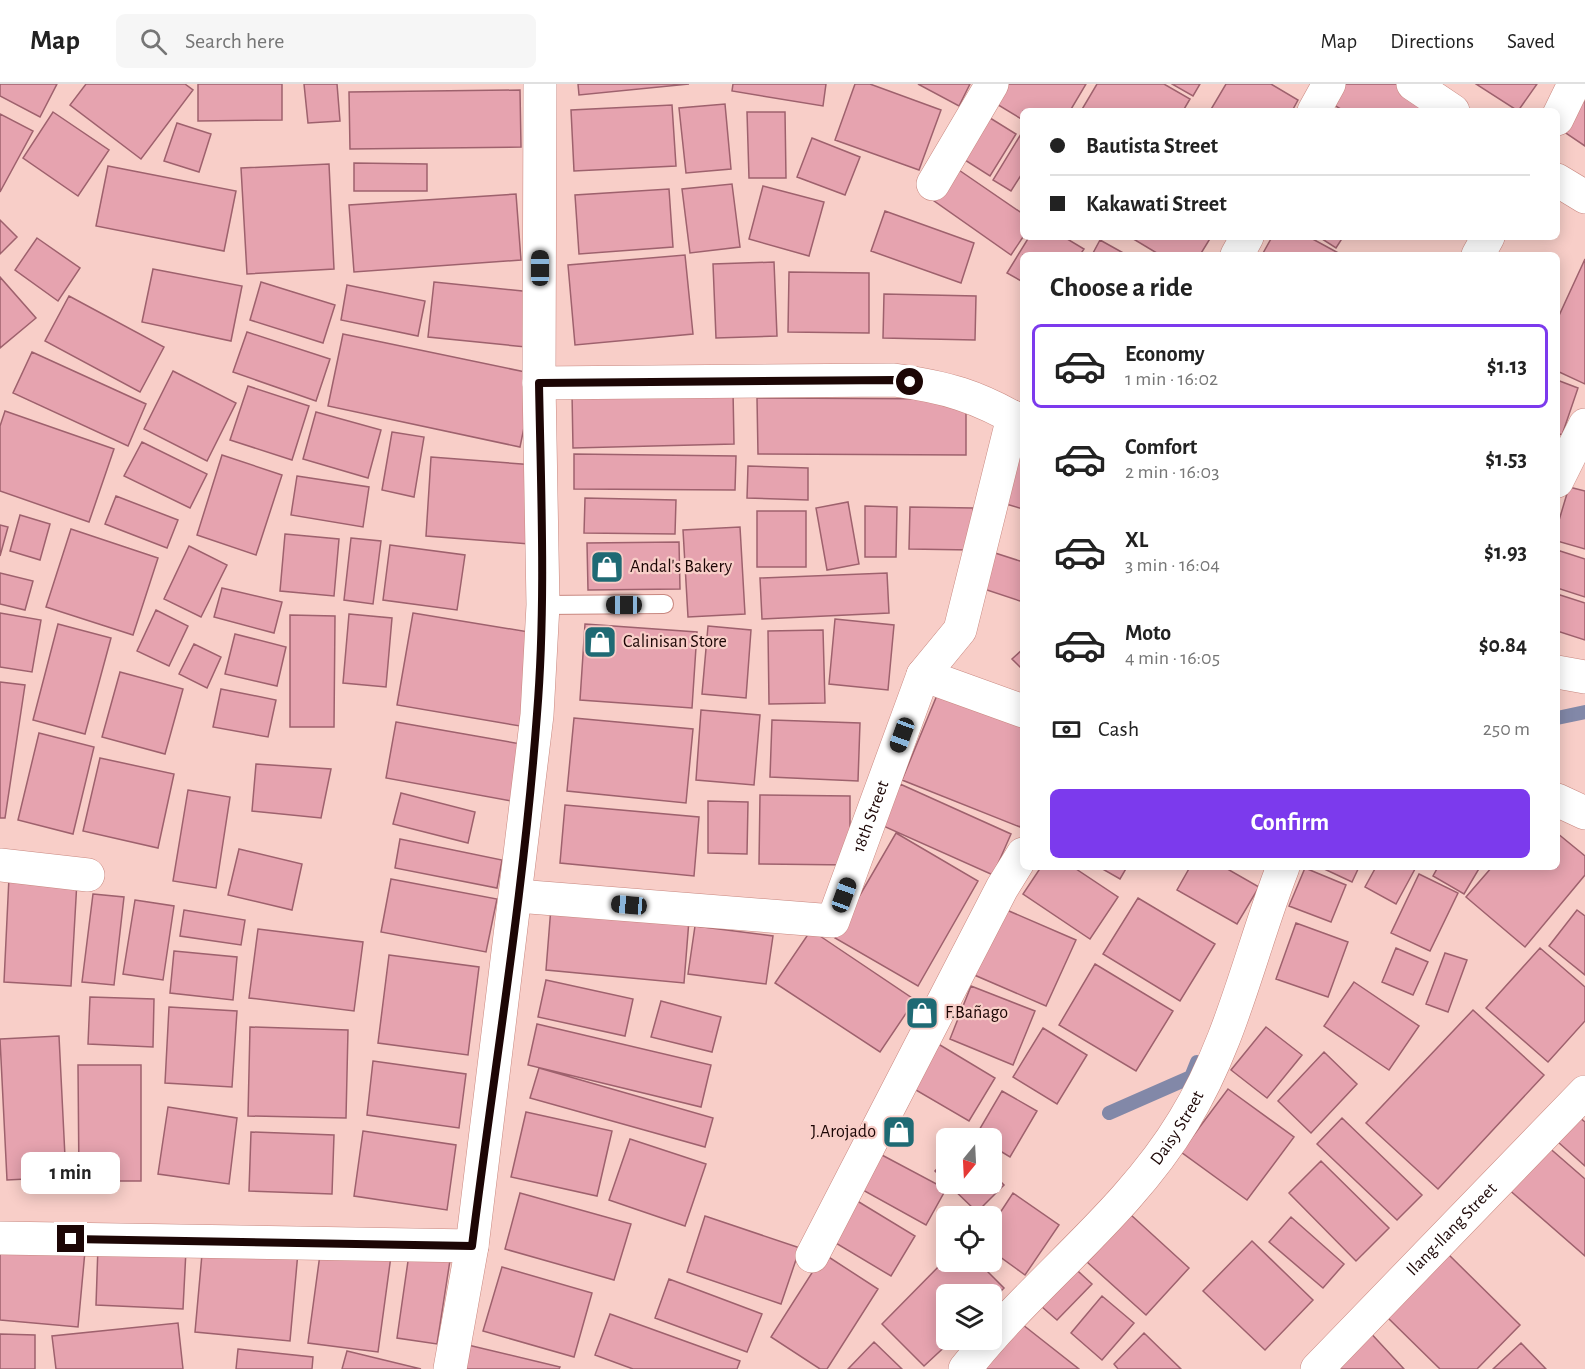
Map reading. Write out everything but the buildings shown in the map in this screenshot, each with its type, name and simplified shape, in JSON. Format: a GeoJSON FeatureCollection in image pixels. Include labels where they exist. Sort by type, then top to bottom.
{"type":"FeatureCollection","features":[{"type":"Feature","properties":{"kind":"street"},"geometry":{"type":"LineString","coordinates":[[450,1369],[472,1246],[517,896],[537,715],[543,605],[539,383],[540,84]]}},
{"type":"Feature","properties":{"kind":"street"},"geometry":{"type":"LineString","coordinates":[[933,184],[992,84]]}},
{"type":"Feature","properties":{"kind":"street"},"geometry":{"type":"LineString","coordinates":[[1316,108],[1329,84]]}},
{"type":"Feature","properties":{"kind":"street"},"geometry":{"type":"LineString","coordinates":[[1413,84],[1449,108]]}},
{"type":"Feature","properties":{"kind":"street"},"geometry":{"type":"LineString","coordinates":[[1560,113],[1574,84]]}},
{"type":"Feature","properties":{"kind":"street"},"geometry":{"type":"LineString","coordinates":[[1560,182],[1585,197]]}},
{"type":"Feature","properties":{"kind":"street"},"geometry":{"type":"LineString","coordinates":[[539,383],[894,380],[943,387],[978,400],[1018,420]]}},
{"type":"Feature","properties":{"kind":"street","name":"18th Street"},"geometry":{"type":"LineString","coordinates":[[517,896],[833,921],[923,675],[960,630],[1018,420]]}},
{"type":"Feature","properties":{"kind":"street"},"geometry":{"type":"LineString","coordinates":[[1560,474],[1585,425]]}},
{"type":"Feature","properties":{"kind":"street"},"geometry":{"type":"LineString","coordinates":[[1560,673],[1585,677]]}},
{"type":"Feature","properties":{"kind":"street"},"geometry":{"type":"LineString","coordinates":[[923,675],[1020,710]]}},
{"type":"Feature","properties":{"kind":"street"},"geometry":{"type":"LineString","coordinates":[[1560,801],[1585,813]]}},
{"type":"Feature","properties":{"kind":"street"},"geometry":{"type":"LineString","coordinates":[[812,1256],[1002,888],[1020,859]]}},
{"type":"Feature","properties":{"kind":"street"},"geometry":{"type":"LineString","coordinates":[[0,865],[88,875]]}},
{"type":"Feature","properties":{"kind":"street","name":"Daisy Street"},"geometry":{"type":"LineString","coordinates":[[965,1369],[1138,1182],[1183,1122],[1207,1080],[1225,1039],[1282,870]]}},
{"type":"Feature","properties":{"kind":"street","name":"Ilang-Ilang Street"},"geometry":{"type":"LineString","coordinates":[[1317,1369],[1585,1092]]}},
{"type":"Feature","properties":{"kind":"street"},"geometry":{"type":"LineString","coordinates":[[0,1238],[472,1246]]}},
{"type":"Feature","properties":{"kind":"lane"},"geometry":{"type":"LineString","coordinates":[[543,605],[664,604]]}},
{"type":"Feature","properties":{"kind":"waterway"},"geometry":{"type":"LineString","coordinates":[[1560,717],[1585,712]]}},
{"type":"Feature","properties":{"kind":"waterway"},"geometry":{"type":"LineString","coordinates":[[1109,1113],[1191,1077],[1197,1062]]}},
{"type":"Feature","properties":{"kind":"place","name":"Andal's Bakery"},"geometry":{"type":"Point","coordinates":[607,567]}},
{"type":"Feature","properties":{"kind":"place","name":"Calinisan Store"},"geometry":{"type":"Point","coordinates":[600,642]}},
{"type":"Feature","properties":{"kind":"place","name":"F.Bañago"},"geometry":{"type":"Point","coordinates":[922,1013]}},
{"type":"Feature","properties":{"kind":"place","name":"J.Arojado"},"geometry":{"type":"Point","coordinates":[899,1132]}},
{"type":"Feature","properties":{"kind":"route"},"geometry":{"type":"LineString","coordinates":[[71,1239],[472,1246],[521,863],[537,715],[543,605],[539,383],[894,380],[910,382]]}}]}
